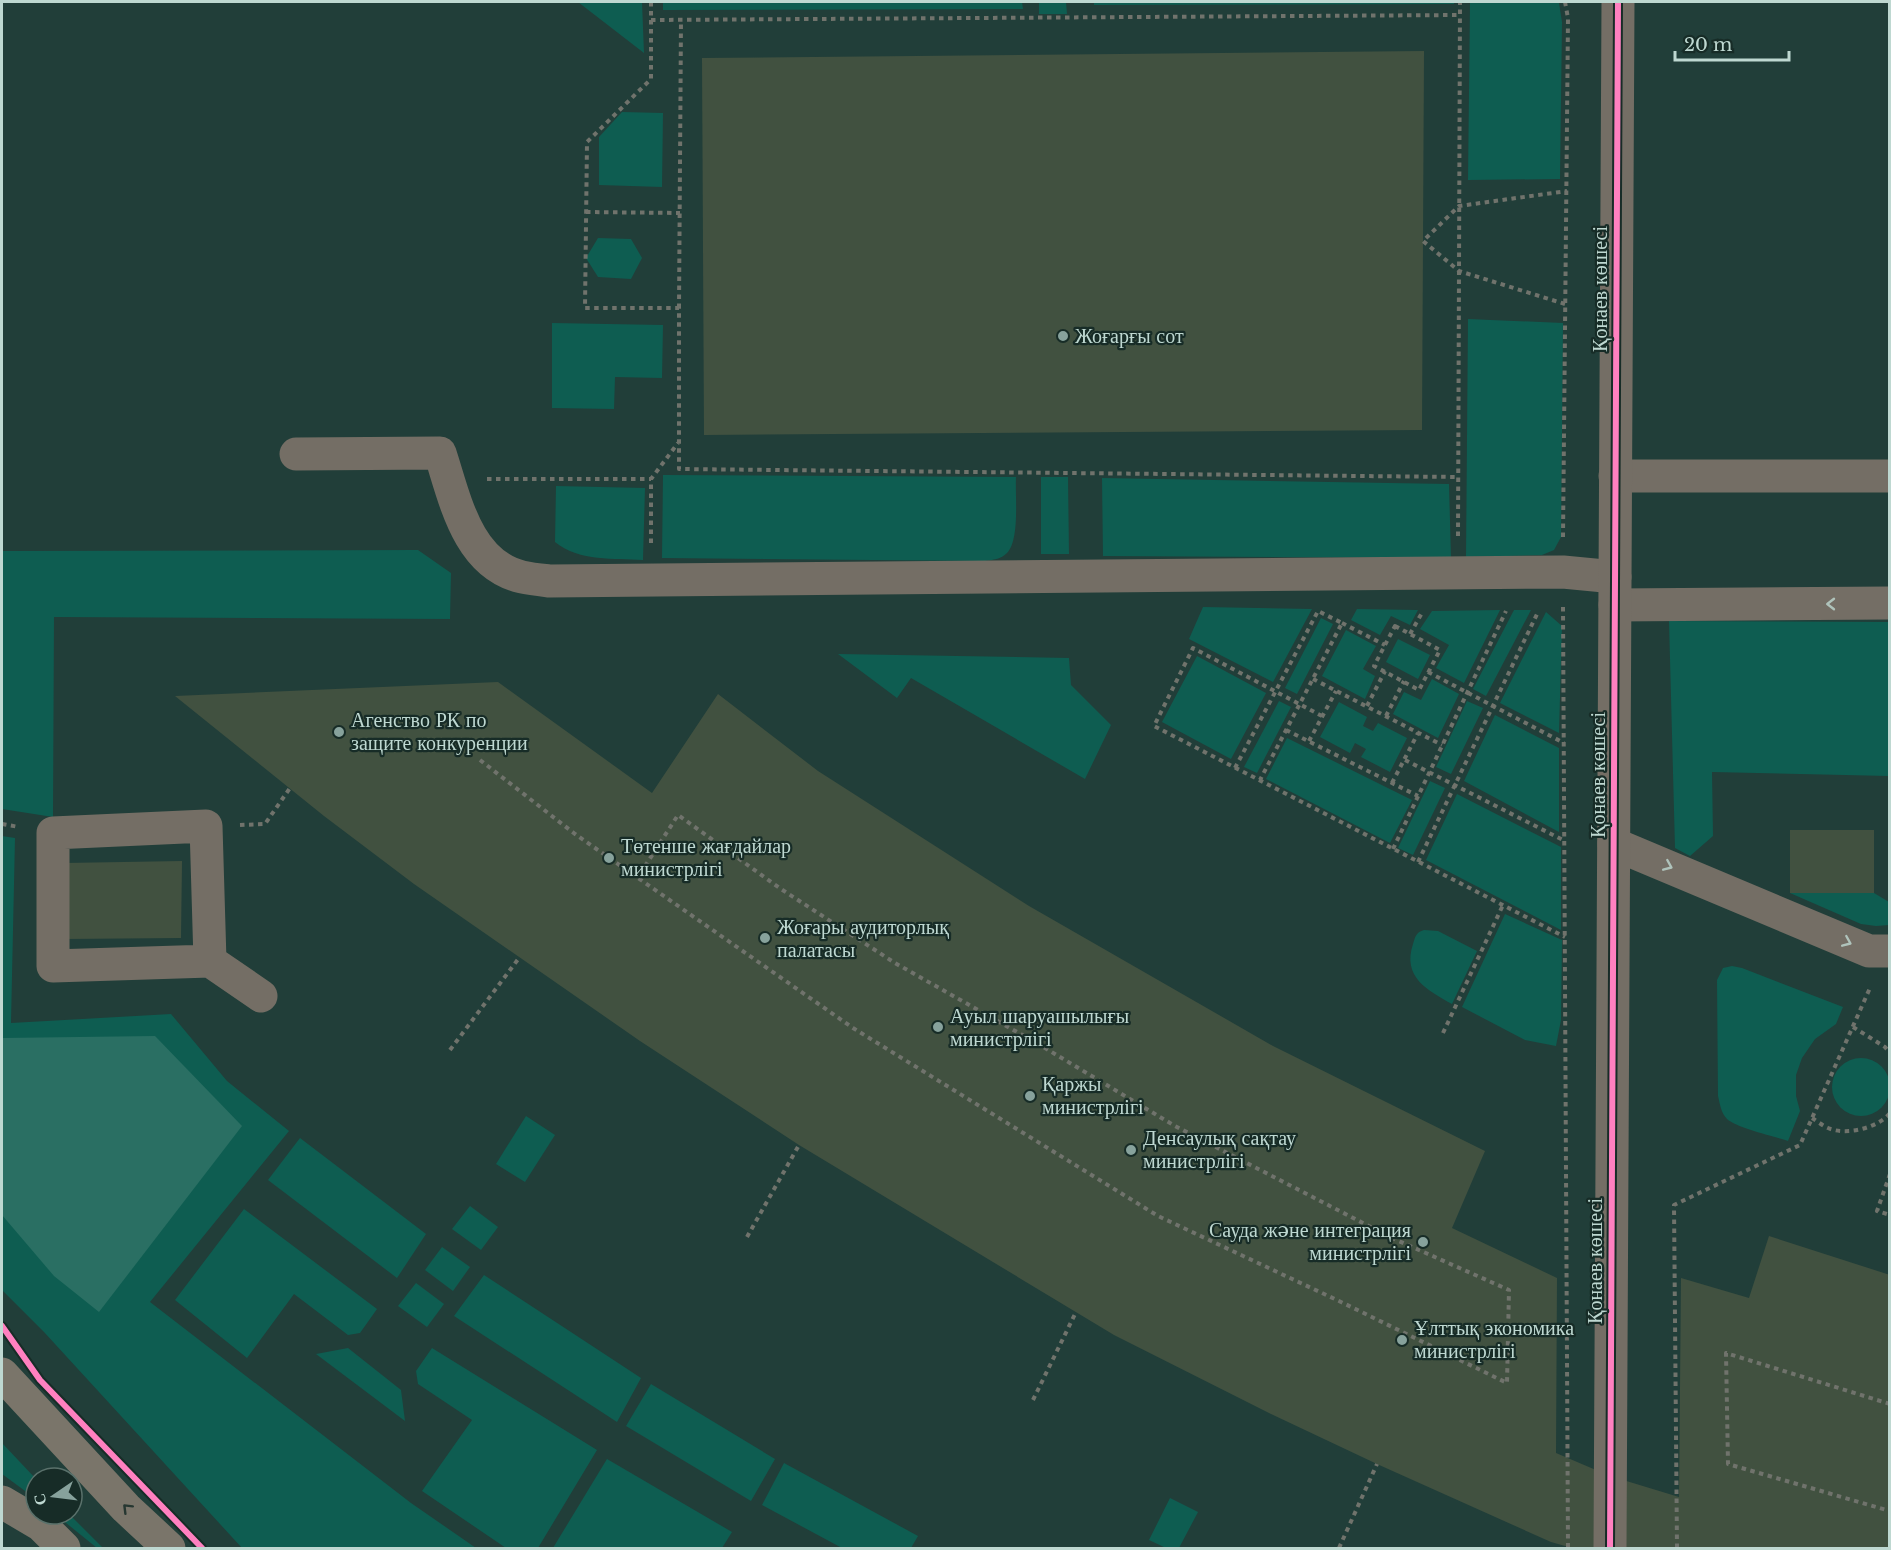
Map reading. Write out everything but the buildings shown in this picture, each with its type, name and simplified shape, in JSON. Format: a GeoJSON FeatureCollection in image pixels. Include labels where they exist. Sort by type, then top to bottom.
{"type":"FeatureCollection","features":[{"type":"Feature","properties":{"kind":"main road"},"geometry":{"type":"LineString","coordinates":[[2,1374],[126,1508],[169,1548]]}},
{"type":"Feature","properties":{"kind":"main road"},"geometry":{"type":"LineString","coordinates":[[2,1502],[40,1526],[64,1548]]}},
{"type":"Feature","properties":{"kind":"street","name":"Қонаев көшесі"},"geometry":{"type":"LineString","coordinates":[[1610,1548],[1618,2]]}},
{"type":"Feature","properties":{"kind":"street"},"geometry":{"type":"LineString","coordinates":[[297,454],[440,453],[462,523],[479,550],[498,567],[521,577],[550,581],[1563,572],[1615,591],[1890,603]]}},
{"type":"Feature","properties":{"kind":"street"},"geometry":{"type":"LineString","coordinates":[[1615,476],[1890,476]]}},
{"type":"Feature","properties":{"kind":"street"},"geometry":{"type":"LineString","coordinates":[[210,961],[206,826],[53,833],[53,966],[210,961],[261,996]]}},
{"type":"Feature","properties":{"kind":"street"},"geometry":{"type":"LineString","coordinates":[[1614,844],[1869,951],[1888,951]]}},
{"type":"Feature","properties":{"kind":"path"},"geometry":{"type":"LineString","coordinates":[[651,2],[651,79],[587,142],[585,308],[679,308]]}},
{"type":"Feature","properties":{"kind":"path"},"geometry":{"type":"LineString","coordinates":[[1458,573],[1460,2]]}},
{"type":"Feature","properties":{"kind":"path"},"geometry":{"type":"LineString","coordinates":[[1565,2],[1568,18],[1563,572],[1568,1548]]}},
{"type":"Feature","properties":{"kind":"path"},"geometry":{"type":"LineString","coordinates":[[651,20],[1460,15]]}},
{"type":"Feature","properties":{"kind":"path"},"geometry":{"type":"LineString","coordinates":[[681,20],[679,469],[1458,477]]}},
{"type":"Feature","properties":{"kind":"path"},"geometry":{"type":"LineString","coordinates":[[1565,304],[1459,271],[1423,241],[1459,206],[1566,191]]}},
{"type":"Feature","properties":{"kind":"path"},"geometry":{"type":"LineString","coordinates":[[586,212],[680,213]]}},
{"type":"Feature","properties":{"kind":"path"},"geometry":{"type":"LineString","coordinates":[[651,580],[651,478],[679,441]]}},
{"type":"Feature","properties":{"kind":"path"},"geometry":{"type":"LineString","coordinates":[[448,480],[651,478]]}},
{"type":"Feature","properties":{"kind":"path"},"geometry":{"type":"LineString","coordinates":[[1235,768],[1318,611],[1385,645]]}},
{"type":"Feature","properties":{"kind":"path"},"geometry":{"type":"LineString","coordinates":[[1410,634],[1423,611]]}},
{"type":"Feature","properties":{"kind":"path"},"geometry":{"type":"LineString","coordinates":[[1394,849],[1506,611]]}},
{"type":"Feature","properties":{"kind":"path"},"geometry":{"type":"LineString","coordinates":[[1418,862],[1538,612]]}},
{"type":"Feature","properties":{"kind":"path"},"geometry":{"type":"LineString","coordinates":[[1260,780],[1342,623]]}},
{"type":"Feature","properties":{"kind":"path"},"geometry":{"type":"LineString","coordinates":[[1395,626],[1440,650],[1419,690],[1374,666],[1385,645],[1395,626]]}},
{"type":"Feature","properties":{"kind":"path"},"geometry":{"type":"LineString","coordinates":[[1322,716],[1193,648],[1154,726],[1565,937]]}},
{"type":"Feature","properties":{"kind":"path"},"geometry":{"type":"LineString","coordinates":[[1366,706],[1385,671]]}},
{"type":"Feature","properties":{"kind":"path"},"geometry":{"type":"LineString","coordinates":[[1428,672],[1564,743]]}},
{"type":"Feature","properties":{"kind":"path"},"geometry":{"type":"LineString","coordinates":[[1313,679],[1442,745]]}},
{"type":"Feature","properties":{"kind":"path"},"geometry":{"type":"LineString","coordinates":[[1386,716],[1404,681]]}},
{"type":"Feature","properties":{"kind":"path"},"geometry":{"type":"LineString","coordinates":[[1309,741],[1336,691]]}},
{"type":"Feature","properties":{"kind":"path"},"geometry":{"type":"LineString","coordinates":[[1286,730],[1418,796]]}},
{"type":"Feature","properties":{"kind":"path"},"geometry":{"type":"LineString","coordinates":[[1392,783],[1418,733]]}},
{"type":"Feature","properties":{"kind":"path"},"geometry":{"type":"LineString","coordinates":[[480,760],[576,834],[853,1028],[1158,1216],[1507,1383],[1509,1290],[1392,1238],[1175,1126],[1040,1045],[896,963],[781,889],[678,815],[638,877]]}},
{"type":"Feature","properties":{"kind":"path"},"geometry":{"type":"LineString","coordinates":[[1405,760],[1565,841]]}},
{"type":"Feature","properties":{"kind":"path"},"geometry":{"type":"LineString","coordinates":[[206,826],[265,824],[290,788]]}},
{"type":"Feature","properties":{"kind":"path"},"geometry":{"type":"LineString","coordinates":[[1443,1033],[1503,905]]}},
{"type":"Feature","properties":{"kind":"path"},"geometry":{"type":"LineString","coordinates":[[1677,1548],[1674,1205],[1800,1145],[1888,951]]}},
{"type":"Feature","properties":{"kind":"path"},"geometry":{"type":"LineString","coordinates":[[450,1050],[519,958]]}},
{"type":"Feature","properties":{"kind":"path"},"geometry":{"type":"LineString","coordinates":[[1853,1027],[1885,1047],[1890,1053]]}},
{"type":"Feature","properties":{"kind":"path"},"geometry":{"type":"LineString","coordinates":[[1812,1118],[1830,1129],[1847,1131],[1869,1128],[1890,1113]]}},
{"type":"Feature","properties":{"kind":"path"},"geometry":{"type":"LineString","coordinates":[[747,1237],[798,1145]]}},
{"type":"Feature","properties":{"kind":"path"},"geometry":{"type":"LineString","coordinates":[[1890,1174],[1877,1211],[1890,1215]]}},
{"type":"Feature","properties":{"kind":"path"},"geometry":{"type":"LineString","coordinates":[[1033,1400],[1076,1312]]}},
{"type":"Feature","properties":{"kind":"path"},"geometry":{"type":"LineString","coordinates":[[1890,1404],[1726,1353],[1728,1464],[1890,1511]]}},
{"type":"Feature","properties":{"kind":"path"},"geometry":{"type":"LineString","coordinates":[[1339,1548],[1377,1464]]}},
{"type":"Feature","properties":{"kind":"green space"},"geometry":{"type":"Polygon","coordinates":[[[578,2],[642,2],[644,53],[578,2]]]}},
{"type":"Feature","properties":{"kind":"green space"},"geometry":{"type":"Polygon","coordinates":[[[663,2],[1022,2],[1023,9],[663,10],[663,2]]]}},
{"type":"Feature","properties":{"kind":"green space"},"geometry":{"type":"Polygon","coordinates":[[[1039,2],[1066,2],[1067,14],[1039,14],[1039,2]]]}},
{"type":"Feature","properties":{"kind":"green space"},"geometry":{"type":"Polygon","coordinates":[[[1094,2],[1454,2],[1454,4],[1094,5],[1094,2]]]}},
{"type":"Feature","properties":{"kind":"green space"},"geometry":{"type":"Polygon","coordinates":[[[1470,2],[1559,3],[1562,22],[1560,179],[1468,180],[1470,2]]]}},
{"type":"Feature","properties":{"kind":"green space"},"geometry":{"type":"Polygon","coordinates":[[[622,112],[663,113],[662,187],[599,185],[599,137],[622,112]]]}},
{"type":"Feature","properties":{"kind":"green space"},"geometry":{"type":"Polygon","coordinates":[[[598,238],[631,239],[642,258],[631,279],[598,277],[586,258],[598,238]]]}},
{"type":"Feature","properties":{"kind":"green space"},"geometry":{"type":"Polygon","coordinates":[[[1468,319],[1563,323],[1561,537],[1554,550],[1542,555],[1466,557],[1468,319]]]}},
{"type":"Feature","properties":{"kind":"green space"},"geometry":{"type":"Polygon","coordinates":[[[552,323],[663,325],[662,378],[615,377],[614,409],[552,408],[552,323]]]}},
{"type":"Feature","properties":{"kind":"green space"},"geometry":{"type":"Polygon","coordinates":[[[663,475],[1016,477],[1014,538],[1005,555],[985,561],[662,558],[663,475]]]}},
{"type":"Feature","properties":{"kind":"green space"},"geometry":{"type":"Polygon","coordinates":[[[1041,477],[1068,477],[1069,554],[1041,554],[1041,477]]]}},
{"type":"Feature","properties":{"kind":"green space"},"geometry":{"type":"Polygon","coordinates":[[[1102,478],[1449,484],[1451,558],[1103,556],[1102,478]]]}},
{"type":"Feature","properties":{"kind":"green space"},"geometry":{"type":"Polygon","coordinates":[[[556,486],[645,488],[643,560],[586,556],[555,542],[556,486]]]}},
{"type":"Feature","properties":{"kind":"green space"},"geometry":{"type":"Polygon","coordinates":[[[418,550],[451,573],[450,619],[54,617],[53,817],[2,809],[2,551],[418,550]]]}},
{"type":"Feature","properties":{"kind":"green space"},"geometry":{"type":"Polygon","coordinates":[[[1203,607],[1312,609],[1273,682],[1189,639],[1203,607]]]}},
{"type":"Feature","properties":{"kind":"green space"},"geometry":{"type":"Polygon","coordinates":[[[1357,609],[1418,610],[1410,625],[1391,616],[1380,635],[1351,620],[1357,609]]]}},
{"type":"Feature","properties":{"kind":"green space"},"geometry":{"type":"Polygon","coordinates":[[[1500,610],[1464,683],[1436,668],[1449,645],[1420,629],[1432,611],[1500,610]]]}},
{"type":"Feature","properties":{"kind":"green space"},"geometry":{"type":"Polygon","coordinates":[[[1514,610],[1531,610],[1486,696],[1473,689],[1514,610]]]}},
{"type":"Feature","properties":{"kind":"green space"},"geometry":{"type":"Polygon","coordinates":[[[1546,612],[1562,626],[1559,733],[1500,703],[1546,612]]]}},
{"type":"Feature","properties":{"kind":"green space"},"geometry":{"type":"Polygon","coordinates":[[[1321,618],[1333,624],[1297,694],[1285,688],[1321,618]]]}},
{"type":"Feature","properties":{"kind":"green space"},"geometry":{"type":"Polygon","coordinates":[[[1669,621],[1889,622],[1889,776],[1712,772],[1713,836],[1690,856],[1675,848],[1669,621]]]}},
{"type":"Feature","properties":{"kind":"green space"},"geometry":{"type":"Polygon","coordinates":[[[1346,630],[1376,646],[1363,669],[1375,676],[1365,699],[1322,676],[1346,630]]]}},
{"type":"Feature","properties":{"kind":"green space"},"geometry":{"type":"Polygon","coordinates":[[[1398,639],[1430,655],[1418,679],[1386,662],[1398,639]]]}},
{"type":"Feature","properties":{"kind":"green space"},"geometry":{"type":"Polygon","coordinates":[[[838,654],[1069,658],[1071,685],[1111,725],[1085,779],[911,678],[897,698],[838,654]]]}},
{"type":"Feature","properties":{"kind":"green space"},"geometry":{"type":"Polygon","coordinates":[[[1197,656],[1266,693],[1231,759],[1162,722],[1197,656]]]}},
{"type":"Feature","properties":{"kind":"green space"},"geometry":{"type":"Polygon","coordinates":[[[1432,679],[1459,694],[1438,738],[1393,714],[1404,692],[1421,700],[1432,679]]]}},
{"type":"Feature","properties":{"kind":"green space"},"geometry":{"type":"Polygon","coordinates":[[[1279,701],[1291,707],[1257,773],[1244,767],[1279,701]]]}},
{"type":"Feature","properties":{"kind":"green space"},"geometry":{"type":"Polygon","coordinates":[[[1467,701],[1483,708],[1451,774],[1436,767],[1467,701]]]}},
{"type":"Feature","properties":{"kind":"green space"},"geometry":{"type":"Polygon","coordinates":[[[1339,702],[1367,717],[1363,726],[1373,731],[1378,723],[1407,738],[1390,772],[1361,757],[1366,749],[1355,743],[1350,753],[1320,737],[1339,702]]]}},
{"type":"Feature","properties":{"kind":"green space"},"geometry":{"type":"Polygon","coordinates":[[[1495,715],[1559,748],[1559,832],[1464,781],[1495,715]]]}},
{"type":"Feature","properties":{"kind":"green space"},"geometry":{"type":"Polygon","coordinates":[[[1287,738],[1412,800],[1390,843],[1266,779],[1287,738]]]}},
{"type":"Feature","properties":{"kind":"green space"},"geometry":{"type":"Polygon","coordinates":[[[1430,781],[1445,788],[1413,855],[1398,848],[1430,781]]]}},
{"type":"Feature","properties":{"kind":"green space"},"geometry":{"type":"Polygon","coordinates":[[[1457,794],[1561,847],[1561,930],[1426,860],[1457,794]]]}},
{"type":"Feature","properties":{"kind":"green space"},"geometry":{"type":"Polygon","coordinates":[[[2,836],[15,838],[11,1023],[171,1014],[227,1081],[289,1131],[150,1302],[411,1503],[476,1548],[242,1548],[44,1332],[2,1290],[2,836]]]}},
{"type":"Feature","properties":{"kind":"green space"},"geometry":{"type":"Polygon","coordinates":[[[1790,893],[1874,893],[1889,902],[1889,925],[1861,924],[1790,893]]]}},
{"type":"Feature","properties":{"kind":"green space"},"geometry":{"type":"Polygon","coordinates":[[[1505,914],[1562,940],[1561,1020],[1556,1046],[1525,1040],[1462,1007],[1505,914]]]}},
{"type":"Feature","properties":{"kind":"green space"},"geometry":{"type":"Polygon","coordinates":[[[1424,930],[1438,931],[1477,951],[1452,1004],[1426,988],[1414,974],[1410,955],[1415,937],[1424,930]]]}},
{"type":"Feature","properties":{"kind":"green space"},"geometry":{"type":"Polygon","coordinates":[[[1732,966],[1843,1007],[1836,1024],[1815,1039],[1802,1058],[1796,1075],[1796,1096],[1800,1111],[1788,1141],[1747,1129],[1732,1122],[1725,1117],[1721,1108],[1718,1096],[1717,980],[1723,968],[1732,966]]]}},
{"type":"Feature","properties":{"kind":"green space"},"geometry":{"type":"Polygon","coordinates":[[[155,1036],[242,1126],[99,1312],[54,1276],[2,1215],[2,1038],[155,1036]]]}},
{"type":"Feature","properties":{"kind":"green space"},"geometry":{"type":"Polygon","coordinates":[[[1861,1058],[1872,1060],[1885,1071],[1890,1087],[1888,1098],[1877,1111],[1861,1116],[1850,1114],[1837,1103],[1832,1087],[1834,1076],[1845,1063],[1861,1058]]]}},
{"type":"Feature","properties":{"kind":"green space"},"geometry":{"type":"Polygon","coordinates":[[[526,1116],[555,1135],[525,1182],[496,1164],[526,1116]]]}},
{"type":"Feature","properties":{"kind":"green space"},"geometry":{"type":"Polygon","coordinates":[[[300,1138],[426,1234],[397,1278],[268,1180],[300,1138]]]}},
{"type":"Feature","properties":{"kind":"green space"},"geometry":{"type":"Polygon","coordinates":[[[470,1206],[498,1227],[481,1250],[452,1229],[470,1206]]]}},
{"type":"Feature","properties":{"kind":"green space"},"geometry":{"type":"Polygon","coordinates":[[[244,1209],[377,1309],[360,1333],[348,1335],[294,1294],[247,1358],[175,1300],[244,1209]]]}},
{"type":"Feature","properties":{"kind":"green space"},"geometry":{"type":"Polygon","coordinates":[[[442,1247],[470,1267],[453,1291],[425,1270],[442,1247]]]}},
{"type":"Feature","properties":{"kind":"green space"},"geometry":{"type":"Polygon","coordinates":[[[484,1275],[641,1378],[617,1422],[454,1316],[484,1275]]]}},
{"type":"Feature","properties":{"kind":"green space"},"geometry":{"type":"Polygon","coordinates":[[[416,1283],[444,1304],[427,1327],[398,1306],[416,1283]]]}},
{"type":"Feature","properties":{"kind":"green space"},"geometry":{"type":"Polygon","coordinates":[[[348,1348],[401,1390],[405,1421],[316,1354],[348,1348]]]}},
{"type":"Feature","properties":{"kind":"green space"},"geometry":{"type":"Polygon","coordinates":[[[432,1348],[597,1450],[538,1548],[506,1548],[422,1491],[472,1420],[418,1384],[416,1371],[432,1348]]]}},
{"type":"Feature","properties":{"kind":"green space"},"geometry":{"type":"Polygon","coordinates":[[[651,1384],[775,1459],[751,1501],[626,1426],[651,1384]]]}},
{"type":"Feature","properties":{"kind":"green space"},"geometry":{"type":"Polygon","coordinates":[[[2,1443],[24,1466],[24,1490],[2,1474],[2,1443]]]}},
{"type":"Feature","properties":{"kind":"green space"},"geometry":{"type":"Polygon","coordinates":[[[607,1459],[732,1532],[722,1548],[553,1548],[607,1459]]]}},
{"type":"Feature","properties":{"kind":"green space"},"geometry":{"type":"Polygon","coordinates":[[[784,1463],[918,1536],[911,1548],[842,1548],[762,1505],[784,1463]]]}},
{"type":"Feature","properties":{"kind":"green space"},"geometry":{"type":"Polygon","coordinates":[[[1170,1498],[1198,1512],[1179,1548],[1166,1548],[1149,1540],[1170,1498]]]}},
{"type":"Feature","properties":{"kind":"green space"},"geometry":{"type":"Polygon","coordinates":[[[70,1526],[81,1526],[103,1548],[97,1548],[70,1526]]]}},
{"type":"Feature","properties":{"kind":"cycle path"},"geometry":{"type":"LineString","coordinates":[[1610,1548],[1618,2]]}},
{"type":"Feature","properties":{"kind":"cycle path"},"geometry":{"type":"LineString","coordinates":[[2,1326],[40,1380],[202,1548]]}},
{"type":"Feature","properties":{"kind":"place","name":"Жоғарғы сот"},"geometry":{"type":"Point","coordinates":[1063,336]}},
{"type":"Feature","properties":{"kind":"place","name":"Агенство РК по защите конкуренции"},"geometry":{"type":"Point","coordinates":[339,732]}},
{"type":"Feature","properties":{"kind":"place","name":"Төтенше жағдайлар министрлігі"},"geometry":{"type":"Point","coordinates":[609,858]}},
{"type":"Feature","properties":{"kind":"place","name":"Жоғары аудиторлық палатасы"},"geometry":{"type":"Point","coordinates":[765,938]}},
{"type":"Feature","properties":{"kind":"place","name":"Ауыл шаруашылығы министрлігі"},"geometry":{"type":"Point","coordinates":[938,1027]}},
{"type":"Feature","properties":{"kind":"place","name":"Қаржы министрлігі"},"geometry":{"type":"Point","coordinates":[1030,1096]}},
{"type":"Feature","properties":{"kind":"place","name":"Денсаулық сақтау министрлігі"},"geometry":{"type":"Point","coordinates":[1131,1150]}},
{"type":"Feature","properties":{"kind":"place","name":"Сауда жəне интеграция министрлігі"},"geometry":{"type":"Point","coordinates":[1423,1242]}},
{"type":"Feature","properties":{"kind":"place","name":"Ұлттық экономика министрлігі"},"geometry":{"type":"Point","coordinates":[1402,1340]}}]}
